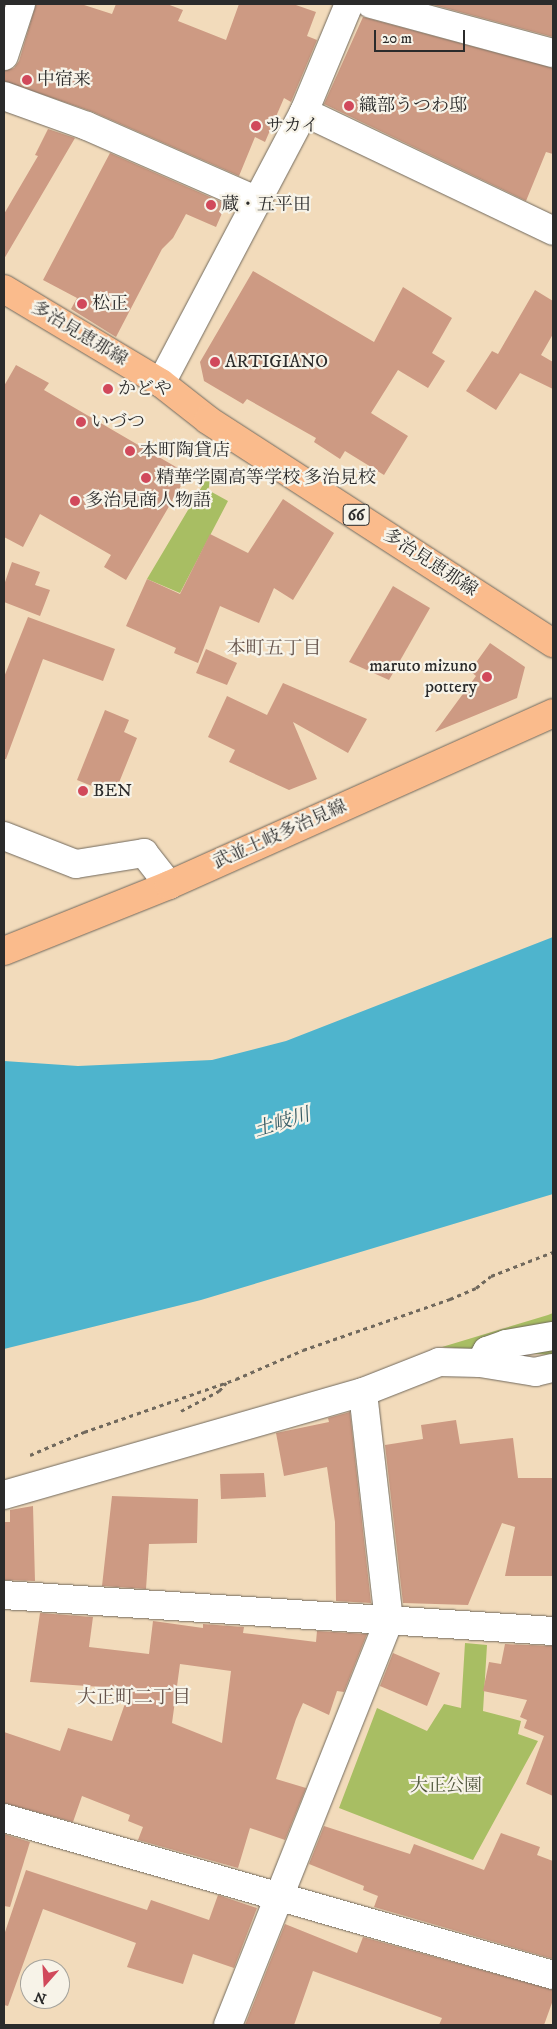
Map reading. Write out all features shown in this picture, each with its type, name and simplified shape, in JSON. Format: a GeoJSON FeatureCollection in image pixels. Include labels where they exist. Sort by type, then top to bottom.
{"type":"FeatureCollection","features":[{"type":"Feature","properties":{"kind":"main road","name":"多治見恵那線"},"geometry":{"type":"LineString","coordinates":[[4,289],[161,383],[208,420],[553,643]]}},
{"type":"Feature","properties":{"kind":"main road","name":"武並土岐多治見線"},"geometry":{"type":"LineString","coordinates":[[4,951],[169,885],[553,713]]}},
{"type":"Feature","properties":{"kind":"street"},"geometry":{"type":"LineString","coordinates":[[4,56],[22,4]]}},
{"type":"Feature","properties":{"kind":"street"},"geometry":{"type":"LineString","coordinates":[[161,383],[304,112],[349,4]]}},
{"type":"Feature","properties":{"kind":"street"},"geometry":{"type":"LineString","coordinates":[[371,4],[553,53]]}},
{"type":"Feature","properties":{"kind":"street"},"geometry":{"type":"LineString","coordinates":[[4,96],[87,126],[258,200]]}},
{"type":"Feature","properties":{"kind":"street"},"geometry":{"type":"LineString","coordinates":[[304,112],[553,231]]}},
{"type":"Feature","properties":{"kind":"street"},"geometry":{"type":"LineString","coordinates":[[4,836],[76,864],[144,853],[169,885]]}},
{"type":"Feature","properties":{"kind":"street"},"geometry":{"type":"LineString","coordinates":[[480,1363],[487,1352],[506,1344],[553,1336]]}},
{"type":"Feature","properties":{"kind":"street"},"geometry":{"type":"LineString","coordinates":[[4,1495],[363,1392],[439,1362],[480,1363],[535,1372],[553,1368]]}},
{"type":"Feature","properties":{"kind":"street"},"geometry":{"type":"LineString","coordinates":[[228,2025],[389,1621],[363,1392]]}},
{"type":"Feature","properties":{"kind":"street"},"geometry":{"type":"LineString","coordinates":[[4,1595],[553,1631]]}},
{"type":"Feature","properties":{"kind":"street"},"geometry":{"type":"LineString","coordinates":[[4,1818],[278,1898],[553,1975]]}},
{"type":"Feature","properties":{"kind":"path"},"geometry":{"type":"LineString","coordinates":[[21,1459],[84,1432],[164,1406],[304,1350],[450,1299],[476,1288],[492,1276],[553,1252]]}},
{"type":"Feature","properties":{"kind":"green space"},"geometry":{"type":"Polygon","coordinates":[[[207,478],[211,480],[208,490],[228,501],[180,593],[147,579],[207,478]]]}},
{"type":"Feature","properties":{"kind":"green space"},"geometry":{"type":"Polygon","coordinates":[[[553,1313],[553,1355],[442,1347],[548,1315],[553,1313]]]}},
{"type":"Feature","properties":{"kind":"green space","name":"大正公園"},"geometry":{"type":"Polygon","coordinates":[[[465,1643],[487,1645],[483,1711],[521,1721],[518,1734],[538,1741],[473,1860],[339,1808],[377,1708],[427,1731],[444,1704],[461,1708],[465,1643]]]}},
{"type":"Feature","properties":{"kind":"water","name":"土岐川"},"geometry":{"type":"Polygon","coordinates":[[[553,937],[553,1194],[201,1300],[4,1349],[4,1061],[78,1066],[212,1060],[286,1041],[553,937]]]}},
{"type":"Feature","properties":{"kind":"building"},"geometry":{"type":"Polygon","coordinates":[[[36,4],[81,4],[112,14],[116,4],[167,4],[183,10],[178,21],[226,40],[239,4],[293,4],[316,12],[307,36],[317,40],[291,102],[284,98],[265,142],[255,137],[239,176],[93,112],[4,81],[4,71],[14,68],[19,61],[36,4]]]}},
{"type":"Feature","properties":{"kind":"building"},"geometry":{"type":"Polygon","coordinates":[[[430,4],[553,4],[553,37],[430,4]]]}},
{"type":"Feature","properties":{"kind":"building"},"geometry":{"type":"Polygon","coordinates":[[[363,17],[553,68],[553,154],[546,152],[526,201],[324,104],[363,17]]]}},
{"type":"Feature","properties":{"kind":"building"},"geometry":{"type":"Polygon","coordinates":[[[48,129],[75,138],[4,259],[4,214],[38,156],[35,155],[48,129]]]}},
{"type":"Feature","properties":{"kind":"building"},"geometry":{"type":"Polygon","coordinates":[[[110,153],[226,204],[216,227],[186,214],[173,238],[162,249],[116,337],[71,309],[77,298],[43,280],[110,153]]]}},
{"type":"Feature","properties":{"kind":"building"},"geometry":{"type":"Polygon","coordinates":[[[253,271],[374,342],[403,287],[452,318],[432,353],[445,361],[428,388],[398,370],[371,413],[408,436],[384,475],[345,451],[340,459],[314,442],[316,438],[247,399],[243,404],[204,381],[200,362],[253,271]]]}},
{"type":"Feature","properties":{"kind":"building"},"geometry":{"type":"Polygon","coordinates":[[[535,290],[553,301],[553,334],[541,355],[553,362],[553,389],[520,373],[496,410],[466,391],[492,351],[498,354],[535,290]]]}},
{"type":"Feature","properties":{"kind":"building"},"geometry":{"type":"Polygon","coordinates":[[[16,365],[49,383],[44,390],[188,474],[126,580],[104,567],[111,555],[40,514],[23,547],[4,537],[4,386],[16,365]]]}},
{"type":"Feature","properties":{"kind":"building"},"geometry":{"type":"Polygon","coordinates":[[[283,499],[334,533],[293,600],[274,588],[259,623],[220,606],[198,663],[174,653],[176,648],[126,626],[147,579],[180,594],[210,534],[248,553],[283,499]]]}},
{"type":"Feature","properties":{"kind":"building"},"geometry":{"type":"Polygon","coordinates":[[[12,562],[40,572],[35,585],[50,590],[40,616],[4,602],[4,585],[12,562]]]}},
{"type":"Feature","properties":{"kind":"building"},"geometry":{"type":"Polygon","coordinates":[[[393,586],[430,608],[389,680],[349,662],[393,586]]]}},
{"type":"Feature","properties":{"kind":"building"},"geometry":{"type":"Polygon","coordinates":[[[28,617],[115,649],[103,681],[43,659],[6,759],[4,759],[4,677],[28,617]]]}},
{"type":"Feature","properties":{"kind":"building"},"geometry":{"type":"Polygon","coordinates":[[[490,643],[525,667],[517,698],[435,732],[476,676],[470,671],[490,643]]]}},
{"type":"Feature","properties":{"kind":"building"},"geometry":{"type":"Polygon","coordinates":[[[206,649],[237,663],[227,685],[196,673],[206,649]]]}},
{"type":"Feature","properties":{"kind":"building"},"geometry":{"type":"Polygon","coordinates":[[[283,683],[367,719],[348,753],[293,722],[317,779],[289,790],[229,762],[235,750],[208,737],[227,696],[267,715],[283,683]]]}},
{"type":"Feature","properties":{"kind":"building"},"geometry":{"type":"Polygon","coordinates":[[[105,710],[129,720],[124,732],[137,738],[114,795],[77,780],[105,710]]]}},
{"type":"Feature","properties":{"kind":"building"},"geometry":{"type":"Polygon","coordinates":[[[350,1412],[371,1603],[336,1601],[335,1522],[327,1467],[284,1476],[276,1433],[329,1422],[328,1418],[350,1412]]]}},
{"type":"Feature","properties":{"kind":"building"},"geometry":{"type":"Polygon","coordinates":[[[456,1420],[460,1444],[513,1438],[518,1478],[553,1478],[553,1576],[505,1576],[515,1527],[502,1523],[468,1605],[403,1603],[385,1445],[423,1439],[421,1425],[456,1420]]]}},
{"type":"Feature","properties":{"kind":"building"},"geometry":{"type":"Polygon","coordinates":[[[264,1473],[266,1497],[221,1499],[220,1474],[264,1473]]]}},
{"type":"Feature","properties":{"kind":"building"},"geometry":{"type":"Polygon","coordinates":[[[112,1496],[198,1499],[197,1543],[149,1544],[146,1589],[102,1586],[112,1496]]]}},
{"type":"Feature","properties":{"kind":"building"},"geometry":{"type":"Polygon","coordinates":[[[33,1506],[35,1581],[4,1580],[4,1522],[10,1522],[10,1510],[33,1506]]]}},
{"type":"Feature","properties":{"kind":"building"},"geometry":{"type":"Polygon","coordinates":[[[40,1613],[93,1617],[89,1647],[149,1654],[153,1621],[203,1628],[203,1624],[244,1627],[243,1633],[316,1642],[317,1631],[367,1634],[344,1692],[337,1691],[329,1715],[303,1703],[296,1719],[276,1779],[306,1788],[285,1840],[250,1828],[238,1868],[138,1840],[143,1827],[128,1821],[130,1815],[82,1796],[73,1822],[4,1803],[4,1732],[60,1751],[68,1728],[112,1741],[130,1689],[30,1682],[40,1613]],[[180,1664],[172,1723],[222,1743],[231,1671],[180,1664]]]}},
{"type":"Feature","properties":{"kind":"building"},"geometry":{"type":"Polygon","coordinates":[[[505,1644],[553,1646],[553,1796],[526,1784],[544,1736],[524,1728],[527,1720],[520,1717],[527,1700],[483,1691],[489,1662],[501,1664],[505,1644]]]}},
{"type":"Feature","properties":{"kind":"building"},"geometry":{"type":"Polygon","coordinates":[[[393,1653],[440,1673],[427,1706],[380,1686],[393,1653]]]}},
{"type":"Feature","properties":{"kind":"building"},"geometry":{"type":"Polygon","coordinates":[[[324,1826],[410,1854],[414,1844],[484,1870],[501,1833],[540,1847],[537,1855],[553,1861],[553,1959],[374,1907],[378,1896],[363,1890],[364,1886],[309,1864],[324,1826]]]}},
{"type":"Feature","properties":{"kind":"building"},"geometry":{"type":"Polygon","coordinates":[[[4,1834],[30,1842],[10,1907],[4,1906],[4,1834]]]}},
{"type":"Feature","properties":{"kind":"building"},"geometry":{"type":"Polygon","coordinates":[[[26,1870],[147,1910],[151,1900],[209,1920],[218,1895],[257,1908],[234,1968],[193,1954],[183,1984],[127,1967],[136,1943],[43,1909],[25,1959],[20,1959],[20,1973],[8,2006],[4,2005],[4,1935],[26,1870]]]}},
{"type":"Feature","properties":{"kind":"building"},"geometry":{"type":"Polygon","coordinates":[[[285,1924],[357,1953],[363,1937],[553,1990],[553,2000],[544,2025],[439,2025],[442,2018],[313,1971],[294,2025],[245,2025],[285,1924]]]}},
{"type":"Feature","properties":{"kind":"place","name":"中宿来"},"geometry":{"type":"Point","coordinates":[27,80]}},
{"type":"Feature","properties":{"kind":"place","name":"織部うつわ邸"},"geometry":{"type":"Point","coordinates":[349,106]}},
{"type":"Feature","properties":{"kind":"place","name":"サカイ"},"geometry":{"type":"Point","coordinates":[256,126]}},
{"type":"Feature","properties":{"kind":"place","name":"蔵・五平田"},"geometry":{"type":"Point","coordinates":[211,205]}},
{"type":"Feature","properties":{"kind":"place","name":"松正"},"geometry":{"type":"Point","coordinates":[82,304]}},
{"type":"Feature","properties":{"kind":"place","name":"ARTIGIANO"},"geometry":{"type":"Point","coordinates":[215,362]}},
{"type":"Feature","properties":{"kind":"place","name":"かどや"},"geometry":{"type":"Point","coordinates":[108,389]}},
{"type":"Feature","properties":{"kind":"place","name":"いづつ"},"geometry":{"type":"Point","coordinates":[81,422]}},
{"type":"Feature","properties":{"kind":"place","name":"本町陶貸店"},"geometry":{"type":"Point","coordinates":[130,451]}},
{"type":"Feature","properties":{"kind":"place","name":"精華学園高等学校 多治見校"},"geometry":{"type":"Point","coordinates":[146,478]}},
{"type":"Feature","properties":{"kind":"place","name":"多治見商人物語"},"geometry":{"type":"Point","coordinates":[75,501]}},
{"type":"Feature","properties":{"kind":"place","name":"maruto mizuno pottery"},"geometry":{"type":"Point","coordinates":[487,677]}},
{"type":"Feature","properties":{"kind":"place","name":"BEN"},"geometry":{"type":"Point","coordinates":[83,791]}},
{"type":"Feature","properties":{"kind":"district","name":"本町五丁目"},"geometry":{"type":"Point","coordinates":[274,649]}},
{"type":"Feature","properties":{"kind":"district","name":"大正町二丁目"},"geometry":{"type":"Point","coordinates":[134,1698]}}]}
